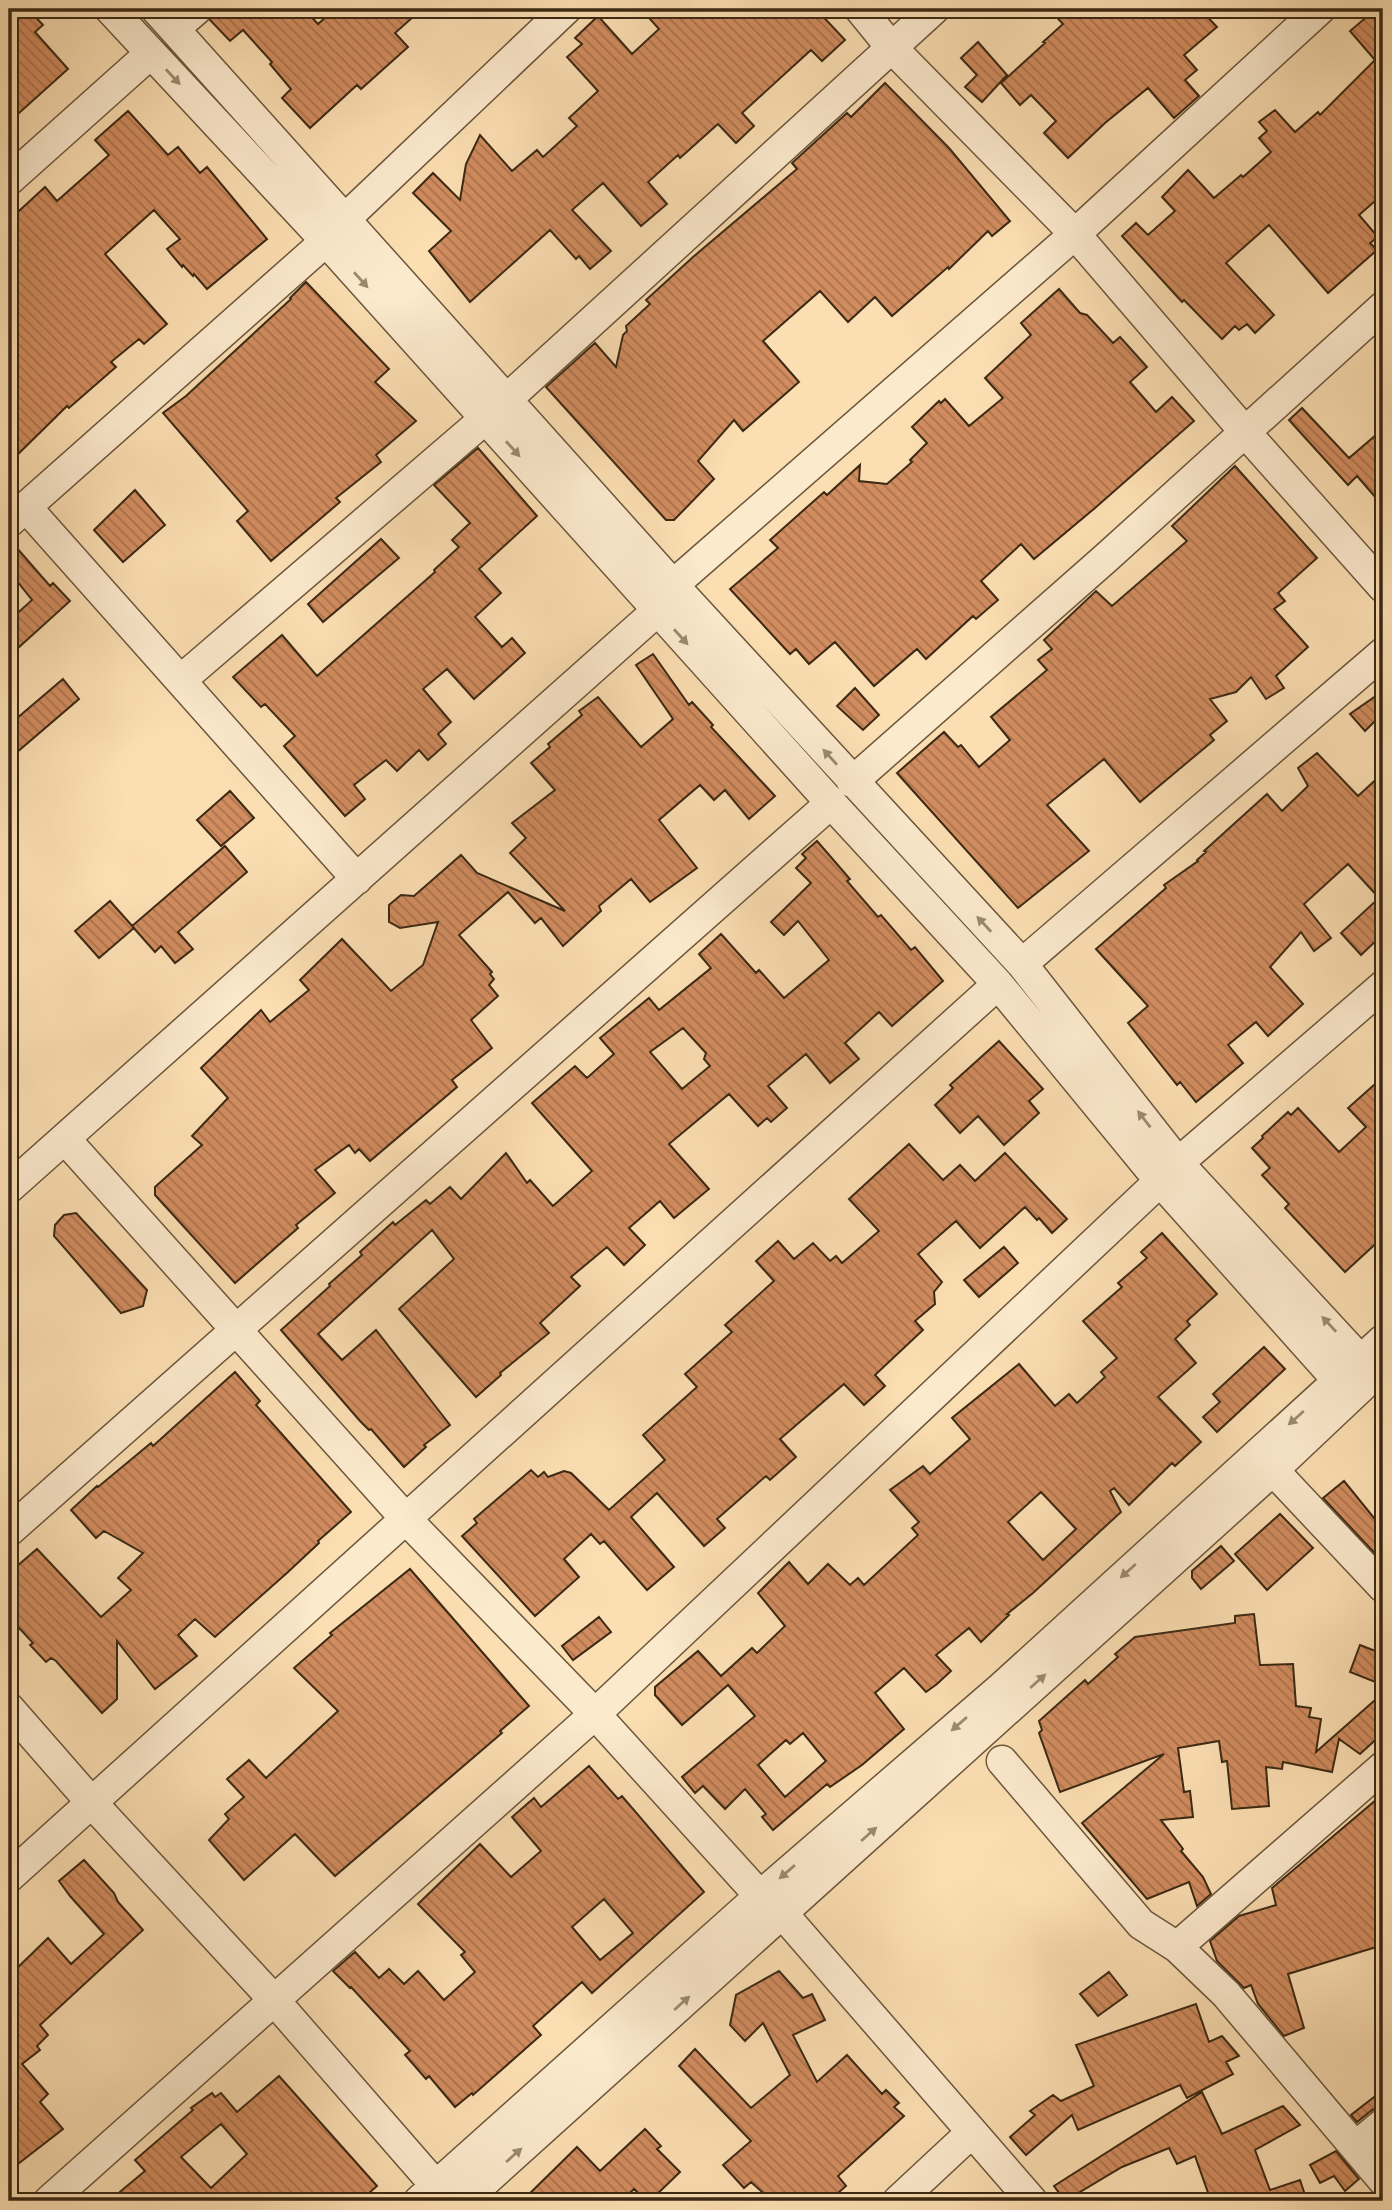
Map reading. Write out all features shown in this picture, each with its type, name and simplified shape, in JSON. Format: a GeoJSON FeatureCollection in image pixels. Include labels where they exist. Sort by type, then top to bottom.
{"type":"FeatureCollection","features":[{"type":"Feature","properties":{"kind":"street"},"geometry":{"type":"LineString","coordinates":[[110,9],[151,53],[335,231],[496,409],[673,585],[1021,964],[1169,1172],[1376,1360],[1002,1686],[463,2201]]}},
{"type":"Feature","properties":{"kind":"street"},"geometry":{"type":"LineString","coordinates":[[358,879],[181,680],[17,514],[335,231],[566,9]]}},
{"type":"Feature","properties":{"kind":"street"},"geometry":{"type":"LineString","coordinates":[[860,9],[891,47],[1075,234],[1383,587]]}},
{"type":"Feature","properties":{"kind":"street"},"geometry":{"type":"LineString","coordinates":[[181,680],[496,409],[934,9]]}},
{"type":"Feature","properties":{"kind":"street"},"geometry":{"type":"LineString","coordinates":[[673,585],[1075,234],[1320,9]]}},
{"type":"Feature","properties":{"kind":"street"},"geometry":{"type":"LineString","coordinates":[[176,15],[335,231]]}},
{"type":"Feature","properties":{"kind":"street"},"geometry":{"type":"LineString","coordinates":[[9,180],[151,53]]}},
{"type":"Feature","properties":{"kind":"street"},"geometry":{"type":"LineString","coordinates":[[852,782],[1106,558],[1383,307]]}},
{"type":"Feature","properties":{"kind":"street"},"geometry":{"type":"LineString","coordinates":[[496,409],[657,611],[1169,1172],[1345,1388]]}},
{"type":"Feature","properties":{"kind":"street"},"geometry":{"type":"LineString","coordinates":[[9,1188],[657,611]]}},
{"type":"Feature","properties":{"kind":"street"},"geometry":{"type":"LineString","coordinates":[[1021,964],[1383,653]]}},
{"type":"Feature","properties":{"kind":"street"},"geometry":{"type":"LineString","coordinates":[[9,1531],[831,803]]}},
{"type":"Feature","properties":{"kind":"street"},"geometry":{"type":"LineString","coordinates":[[9,1877],[998,984]]}},
{"type":"Feature","properties":{"kind":"street"},"geometry":{"type":"LineString","coordinates":[[49,2201],[595,1714],[1169,1172],[1383,986]]}},
{"type":"Feature","properties":{"kind":"street"},"geometry":{"type":"LineString","coordinates":[[65,1139],[406,1519],[595,1714],[771,1904],[1032,2201]]}},
{"type":"Feature","properties":{"kind":"street"},"geometry":{"type":"LineString","coordinates":[[9,1708],[91,1802],[274,2000],[427,2193],[771,1904],[1273,1470],[1345,1388]]}},
{"type":"Feature","properties":{"kind":"street"},"geometry":{"type":"LineString","coordinates":[[1273,1470],[1383,1587]]}},
{"type":"Feature","properties":{"kind":"street"},"geometry":{"type":"LineString","coordinates":[[1002,1761],[1141,1924],[1177,1947],[1226,1994],[1383,2180]]}},
{"type":"Feature","properties":{"kind":"street"},"geometry":{"type":"LineString","coordinates":[[1177,1947],[1383,1767]]}},
{"type":"Feature","properties":{"kind":"street"},"geometry":{"type":"LineString","coordinates":[[1355,2147],[1383,2124]]}},
{"type":"Feature","properties":{"kind":"street"},"geometry":{"type":"LineString","coordinates":[[898,2201],[971,2133]]}},
{"type":"Feature","properties":{"kind":"building"},"geometry":{"type":"Polygon","coordinates":[[[9,9],[28,9],[43,25],[35,32],[68,69],[9,122],[9,9]]]}},
{"type":"Feature","properties":{"kind":"building"},"geometry":{"type":"Polygon","coordinates":[[[214,9],[304,9],[318,24],[335,9],[422,9],[395,33],[408,47],[361,89],[357,85],[310,128],[282,98],[291,89],[270,64],[272,62],[243,30],[230,41],[210,20],[214,9]]]}},
{"type":"Feature","properties":{"kind":"building"},"geometry":{"type":"Polygon","coordinates":[[[641,9],[816,9],[845,40],[822,61],[811,50],[742,113],[754,126],[736,143],[718,124],[648,182],[667,204],[641,226],[603,183],[572,210],[611,251],[590,269],[579,256],[576,259],[550,230],[470,302],[429,251],[451,231],[413,193],[433,173],[460,200],[466,164],[480,135],[512,171],[537,150],[543,157],[577,126],[569,118],[598,91],[567,57],[582,44],[575,38],[598,16],[632,54],[659,29],[641,9]]]}},
{"type":"Feature","properties":{"kind":"building"},"geometry":{"type":"Polygon","coordinates":[[[1049,9],[1200,9],[1217,27],[1184,55],[1197,70],[1185,80],[1199,96],[1174,118],[1148,88],[1068,158],[1044,133],[1056,121],[1031,95],[1020,105],[1001,83],[1063,24],[1049,9]]]}},
{"type":"Feature","properties":{"kind":"building"},"geometry":{"type":"Polygon","coordinates":[[[1376,9],[1383,9],[1383,194],[1359,215],[1378,237],[1370,243],[1377,250],[1328,293],[1269,225],[1226,263],[1274,315],[1255,333],[1247,324],[1239,330],[1235,326],[1222,339],[1184,300],[1182,302],[1122,236],[1136,223],[1148,235],[1175,211],[1162,197],[1188,170],[1214,198],[1241,175],[1243,177],[1271,152],[1259,138],[1267,131],[1259,122],[1275,110],[1295,132],[1318,112],[1320,115],[1375,60],[1350,31],[1376,9]]]}},
{"type":"Feature","properties":{"kind":"building"},"geometry":{"type":"Polygon","coordinates":[[[978,42],[1007,75],[982,102],[965,87],[977,75],[961,58],[978,42]]]}},
{"type":"Feature","properties":{"kind":"building"},"geometry":{"type":"Polygon","coordinates":[[[885,83],[949,148],[1010,221],[992,236],[988,231],[949,269],[948,267],[892,316],[875,297],[848,322],[820,291],[763,341],[799,382],[743,431],[734,420],[698,461],[714,479],[674,520],[666,520],[546,387],[595,343],[616,367],[623,335],[627,331],[626,326],[650,304],[646,300],[797,169],[792,163],[847,113],[851,117],[885,83]]]}},
{"type":"Feature","properties":{"kind":"building"},"geometry":{"type":"Polygon","coordinates":[[[128,111],[168,155],[178,147],[200,173],[207,167],[267,239],[207,289],[194,274],[193,276],[183,265],[182,267],[167,249],[180,239],[154,210],[105,254],[167,324],[144,344],[139,339],[111,362],[116,367],[69,408],[67,406],[9,463],[9,199],[19,211],[45,187],[57,201],[109,155],[95,140],[128,111]]]}},
{"type":"Feature","properties":{"kind":"building"},"geometry":{"type":"Polygon","coordinates":[[[306,282],[389,369],[375,382],[416,421],[376,455],[381,462],[336,498],[340,502],[271,561],[237,521],[248,511],[163,413],[186,396],[306,282]]]}},
{"type":"Feature","properties":{"kind":"building"},"geometry":{"type":"Polygon","coordinates":[[[1059,289],[1080,313],[1087,315],[1113,343],[1120,337],[1147,367],[1130,382],[1156,412],[1172,397],[1194,421],[1034,559],[1021,544],[981,581],[998,600],[976,619],[973,616],[926,659],[917,649],[874,686],[835,642],[809,664],[796,649],[790,654],[730,589],[778,548],[770,540],[824,492],[827,495],[860,465],[859,481],[887,484],[912,462],[910,460],[927,443],[912,427],[939,401],[941,403],[945,399],[969,426],[1003,398],[985,378],[1031,335],[1021,323],[1059,289]]]}},
{"type":"Feature","properties":{"kind":"building"},"geometry":{"type":"Polygon","coordinates":[[[1302,408],[1349,458],[1383,429],[1383,506],[1357,476],[1348,485],[1289,420],[1302,408]]]}},
{"type":"Feature","properties":{"kind":"building"},"geometry":{"type":"Polygon","coordinates":[[[478,448],[537,516],[479,569],[501,593],[475,617],[502,647],[512,638],[525,653],[474,699],[447,669],[423,689],[451,722],[438,734],[446,744],[428,760],[419,750],[397,771],[386,760],[354,785],[365,799],[345,816],[284,746],[295,736],[265,704],[261,707],[233,677],[282,635],[317,676],[435,572],[434,570],[459,547],[452,540],[470,523],[434,485],[478,448]]]}},
{"type":"Feature","properties":{"kind":"building"},"geometry":{"type":"Polygon","coordinates":[[[1235,466],[1317,558],[1278,593],[1285,601],[1274,609],[1308,647],[1276,676],[1284,688],[1266,699],[1251,677],[1236,692],[1210,699],[1227,721],[1210,735],[1214,740],[1140,802],[1104,759],[1047,805],[1089,851],[1018,908],[897,773],[944,732],[958,747],[961,745],[979,767],[1010,740],[991,717],[1047,670],[1038,660],[1052,649],[1044,640],[1096,591],[1112,606],[1187,541],[1172,526],[1235,466]]]}},
{"type":"Feature","properties":{"kind":"building"},"geometry":{"type":"Polygon","coordinates":[[[135,490],[165,525],[123,562],[94,530],[135,490]]]}},
{"type":"Feature","properties":{"kind":"building"},"geometry":{"type":"Polygon","coordinates":[[[9,539],[50,586],[53,583],[70,601],[18,648],[9,638],[9,621],[32,600],[9,571],[9,539]]]}},
{"type":"Feature","properties":{"kind":"building"},"geometry":{"type":"Polygon","coordinates":[[[381,539],[399,558],[323,622],[308,604],[381,539]]]}},
{"type":"Feature","properties":{"kind":"building"},"geometry":{"type":"Polygon","coordinates":[[[653,654],[689,705],[692,702],[713,725],[711,727],[775,796],[749,819],[725,790],[714,800],[700,785],[659,820],[697,868],[650,902],[631,879],[599,906],[601,911],[563,946],[541,918],[535,923],[508,892],[459,935],[492,972],[490,974],[494,979],[489,985],[498,996],[471,1020],[492,1048],[452,1080],[457,1087],[370,1161],[359,1149],[355,1153],[349,1145],[315,1170],[335,1193],[296,1225],[298,1228],[235,1283],[155,1195],[155,1187],[202,1145],[192,1136],[228,1098],[201,1068],[261,1010],[270,1022],[309,990],[300,980],[342,939],[391,991],[423,965],[438,922],[400,928],[389,922],[389,905],[401,895],[414,896],[461,855],[477,873],[565,911],[510,853],[526,838],[512,823],[555,790],[531,763],[550,747],[548,744],[582,715],[579,711],[598,697],[641,747],[673,719],[636,665],[653,654]]]}},
{"type":"Feature","properties":{"kind":"building"},"geometry":{"type":"Polygon","coordinates":[[[63,679],[79,699],[9,759],[9,725],[63,679]]]}},
{"type":"Feature","properties":{"kind":"building"},"geometry":{"type":"Polygon","coordinates":[[[855,688],[879,715],[863,730],[837,706],[855,688]]]}},
{"type":"Feature","properties":{"kind":"building"},"geometry":{"type":"Polygon","coordinates":[[[1383,691],[1383,713],[1365,731],[1350,714],[1383,691]]]}},
{"type":"Feature","properties":{"kind":"building"},"geometry":{"type":"Polygon","coordinates":[[[1317,753],[1358,796],[1383,773],[1383,934],[1361,955],[1341,933],[1379,898],[1348,864],[1304,904],[1331,938],[1314,951],[1301,932],[1270,967],[1303,1004],[1268,1036],[1256,1022],[1228,1045],[1243,1063],[1196,1102],[1180,1082],[1177,1085],[1128,1023],[1148,1006],[1096,949],[1166,888],[1164,885],[1198,861],[1206,852],[1204,851],[1267,794],[1282,811],[1308,786],[1298,768],[1317,753]]]}},
{"type":"Feature","properties":{"kind":"building"},"geometry":{"type":"Polygon","coordinates":[[[230,791],[254,818],[221,846],[197,820],[230,791]]]}},
{"type":"Feature","properties":{"kind":"building"},"geometry":{"type":"Polygon","coordinates":[[[817,841],[878,917],[881,915],[911,950],[915,947],[943,981],[892,1026],[879,1012],[845,1043],[859,1059],[830,1083],[806,1054],[768,1086],[787,1108],[771,1122],[767,1118],[758,1126],[729,1094],[669,1144],[709,1189],[674,1218],[660,1201],[629,1228],[645,1245],[624,1265],[607,1247],[571,1277],[580,1286],[540,1323],[549,1333],[500,1373],[501,1375],[476,1397],[399,1309],[454,1259],[432,1230],[318,1334],[342,1360],[376,1330],[450,1425],[424,1445],[426,1447],[404,1467],[281,1330],[330,1286],[329,1284],[362,1255],[360,1252],[393,1222],[395,1225],[426,1200],[430,1204],[450,1187],[461,1199],[506,1153],[527,1183],[530,1180],[553,1206],[592,1171],[532,1103],[575,1066],[587,1078],[614,1054],[600,1038],[649,998],[659,1010],[711,968],[699,954],[721,934],[756,973],[759,970],[784,998],[829,960],[798,921],[784,935],[771,922],[811,883],[796,868],[806,858],[802,854],[817,841]],[[683,1028],[650,1052],[682,1089],[710,1066],[704,1059],[706,1053],[683,1028]]]}},
{"type":"Feature","properties":{"kind":"building"},"geometry":{"type":"Polygon","coordinates":[[[225,846],[247,872],[178,932],[193,949],[175,963],[161,946],[155,952],[132,926],[225,846]]]}},
{"type":"Feature","properties":{"kind":"building"},"geometry":{"type":"Polygon","coordinates":[[[110,901],[134,928],[99,958],[75,931],[110,901]]]}},
{"type":"Feature","properties":{"kind":"building"},"geometry":{"type":"Polygon","coordinates":[[[999,1041],[1043,1089],[1029,1101],[1039,1113],[1004,1145],[978,1116],[960,1133],[935,1105],[953,1088],[950,1085],[999,1041]]]}},
{"type":"Feature","properties":{"kind":"building"},"geometry":{"type":"Polygon","coordinates":[[[1383,1077],[1383,1237],[1345,1272],[1285,1208],[1289,1204],[1262,1175],[1270,1168],[1252,1148],[1288,1112],[1291,1115],[1298,1108],[1339,1152],[1366,1127],[1348,1108],[1383,1077]]]}},
{"type":"Feature","properties":{"kind":"building"},"geometry":{"type":"Polygon","coordinates":[[[909,1144],[943,1180],[960,1165],[975,1181],[1005,1153],[1067,1219],[1052,1233],[1025,1207],[980,1248],[956,1221],[918,1254],[942,1282],[934,1292],[935,1304],[915,1321],[923,1330],[875,1375],[885,1386],[864,1405],[844,1384],[780,1439],[796,1457],[770,1480],[766,1476],[717,1519],[725,1528],[704,1546],[657,1493],[631,1517],[674,1567],[647,1590],[604,1541],[600,1544],[591,1534],[564,1559],[579,1577],[535,1616],[462,1536],[477,1523],[474,1519],[531,1470],[538,1477],[544,1472],[548,1477],[564,1471],[571,1473],[609,1510],[665,1460],[643,1435],[697,1387],[685,1374],[732,1332],[725,1325],[774,1281],[756,1261],[778,1241],[794,1259],[813,1243],[830,1261],[836,1256],[842,1263],[879,1231],[849,1199],[909,1144]]]}},
{"type":"Feature","properties":{"kind":"building"},"geometry":{"type":"Polygon","coordinates":[[[76,1213],[147,1290],[143,1306],[121,1313],[54,1236],[55,1225],[64,1215],[76,1213]]]}},
{"type":"Feature","properties":{"kind":"building"},"geometry":{"type":"Polygon","coordinates":[[[1162,1233],[1217,1294],[1187,1321],[1190,1325],[1175,1339],[1196,1363],[1158,1397],[1201,1442],[1175,1466],[1172,1463],[1129,1505],[1114,1488],[1110,1491],[1121,1512],[1007,1614],[1009,1615],[981,1642],[969,1628],[936,1655],[951,1671],[937,1684],[926,1692],[904,1668],[875,1693],[904,1729],[862,1765],[830,1787],[827,1784],[773,1830],[762,1817],[766,1814],[745,1789],[725,1809],[703,1786],[695,1793],[682,1777],[755,1716],[728,1685],[682,1725],[655,1695],[655,1687],[698,1651],[721,1676],[752,1648],[757,1653],[785,1626],[758,1593],[789,1562],[808,1584],[828,1564],[850,1585],[858,1578],[864,1585],[918,1535],[912,1528],[919,1522],[890,1490],[923,1466],[930,1474],[970,1439],[952,1418],[1019,1364],[1055,1406],[1069,1394],[1077,1403],[1105,1377],[1101,1372],[1117,1358],[1083,1321],[1122,1287],[1118,1283],[1147,1258],[1141,1252],[1162,1233]],[[1041,1492],[1008,1522],[1043,1560],[1076,1529],[1041,1492]],[[803,1733],[790,1744],[786,1740],[758,1765],[785,1797],[826,1761],[803,1733]]]}},
{"type":"Feature","properties":{"kind":"building"},"geometry":{"type":"Polygon","coordinates":[[[1004,1247],[1018,1263],[979,1297],[964,1280],[1004,1247]]]}},
{"type":"Feature","properties":{"kind":"building"},"geometry":{"type":"Polygon","coordinates":[[[1264,1347],[1285,1369],[1217,1432],[1203,1417],[1220,1402],[1213,1394],[1264,1347]]]}},
{"type":"Feature","properties":{"kind":"building"},"geometry":{"type":"Polygon","coordinates":[[[235,1372],[260,1401],[256,1405],[351,1512],[215,1637],[195,1619],[178,1635],[197,1656],[155,1689],[117,1641],[117,1699],[102,1713],[56,1661],[51,1658],[46,1662],[9,1617],[9,1573],[37,1549],[101,1617],[131,1590],[118,1578],[143,1553],[104,1531],[96,1538],[71,1510],[151,1443],[153,1446],[235,1372]]]}},
{"type":"Feature","properties":{"kind":"building"},"geometry":{"type":"Polygon","coordinates":[[[1344,1481],[1383,1529],[1383,1562],[1323,1498],[1344,1481]]]}},
{"type":"Feature","properties":{"kind":"building"},"geometry":{"type":"Polygon","coordinates":[[[1280,1514],[1313,1548],[1267,1590],[1235,1554],[1280,1514]]]}},
{"type":"Feature","properties":{"kind":"building"},"geometry":{"type":"Polygon","coordinates":[[[1221,1546],[1234,1561],[1201,1589],[1192,1578],[1192,1571],[1221,1546]]]}},
{"type":"Feature","properties":{"kind":"building"},"geometry":{"type":"Polygon","coordinates":[[[410,1569],[529,1706],[500,1731],[502,1733],[335,1876],[295,1834],[244,1880],[209,1840],[229,1819],[225,1814],[244,1797],[227,1779],[249,1760],[266,1778],[338,1711],[294,1668],[332,1635],[330,1633],[410,1569]]]}},
{"type":"Feature","properties":{"kind":"building"},"geometry":{"type":"Polygon","coordinates":[[[1254,1614],[1260,1665],[1293,1664],[1296,1706],[1311,1708],[1309,1717],[1321,1719],[1316,1752],[1383,1693],[1383,1733],[1360,1754],[1339,1739],[1332,1772],[1283,1762],[1282,1769],[1266,1767],[1269,1806],[1232,1809],[1227,1761],[1222,1762],[1219,1741],[1178,1748],[1184,1792],[1190,1791],[1193,1817],[1161,1820],[1183,1849],[1181,1851],[1203,1877],[1211,1894],[1197,1906],[1189,1882],[1147,1899],[1082,1823],[1164,1754],[1060,1792],[1039,1733],[1042,1730],[1039,1721],[1085,1680],[1088,1684],[1118,1657],[1115,1654],[1135,1637],[1235,1623],[1235,1616],[1254,1614]]]}},
{"type":"Feature","properties":{"kind":"building"},"geometry":{"type":"Polygon","coordinates":[[[599,1617],[611,1632],[573,1660],[562,1646],[599,1617]]]}},
{"type":"Feature","properties":{"kind":"building"},"geometry":{"type":"Polygon","coordinates":[[[1360,1645],[1383,1654],[1383,1685],[1350,1672],[1360,1645]]]}},
{"type":"Feature","properties":{"kind":"building"},"geometry":{"type":"Polygon","coordinates":[[[589,1766],[618,1799],[622,1796],[704,1892],[592,1993],[582,1982],[533,2026],[541,2035],[473,2095],[472,2093],[455,2107],[429,2076],[426,2079],[405,2055],[410,2051],[333,1971],[355,1952],[379,1978],[389,1969],[404,1984],[418,1971],[444,2000],[475,1972],[461,1955],[465,1952],[418,1904],[480,1844],[511,1877],[541,1851],[512,1817],[534,1798],[541,1807],[589,1766]],[[604,1899],[572,1927],[600,1960],[633,1933],[604,1899]]]}},
{"type":"Feature","properties":{"kind":"building"},"geometry":{"type":"Polygon","coordinates":[[[1383,1794],[1383,1945],[1288,1974],[1304,2028],[1284,2036],[1258,2004],[1251,1985],[1244,1988],[1217,1961],[1210,1941],[1239,1916],[1276,1905],[1272,1888],[1383,1794]]]}},
{"type":"Feature","properties":{"kind":"building"},"geometry":{"type":"Polygon","coordinates":[[[84,1860],[143,1930],[40,2025],[48,2035],[37,2046],[40,2050],[22,2064],[48,2094],[40,2102],[63,2129],[9,2171],[9,1976],[48,1938],[71,1964],[104,1934],[59,1881],[84,1860]]]}},
{"type":"Feature","properties":{"kind":"building"},"geometry":{"type":"Polygon","coordinates":[[[779,1971],[803,1998],[812,1994],[825,2020],[793,2035],[817,2082],[847,2055],[882,2094],[886,2090],[899,2103],[894,2107],[904,2116],[838,2176],[846,2186],[829,2201],[772,2201],[751,2182],[744,2188],[723,2165],[751,2141],[679,2066],[695,2049],[751,2108],[790,2075],[763,2023],[745,2041],[730,2025],[736,1995],[779,1971]]]}},
{"type":"Feature","properties":{"kind":"building"},"geometry":{"type":"Polygon","coordinates":[[[1109,1972],[1127,1995],[1098,2016],[1080,1994],[1109,1972]]]}},
{"type":"Feature","properties":{"kind":"building"},"geometry":{"type":"Polygon","coordinates":[[[1196,2004],[1209,2042],[1222,2036],[1239,2056],[1226,2062],[1233,2074],[1187,2098],[1180,2085],[1078,2130],[1072,2115],[1026,2155],[1010,2137],[1035,2115],[1030,2111],[1053,2095],[1061,2101],[1094,2086],[1076,2045],[1196,2004]]]}},
{"type":"Feature","properties":{"kind":"building"},"geometry":{"type":"Polygon","coordinates":[[[279,2076],[377,2186],[360,2201],[109,2201],[145,2171],[135,2160],[193,2110],[191,2108],[212,2093],[215,2097],[221,2093],[237,2112],[279,2076]],[[221,2124],[181,2157],[211,2188],[247,2154],[221,2124]]]}},
{"type":"Feature","properties":{"kind":"building"},"geometry":{"type":"Polygon","coordinates":[[[1383,2090],[1383,2107],[1372,2110],[1357,2122],[1351,2115],[1383,2090]]]}},
{"type":"Feature","properties":{"kind":"building"},"geometry":{"type":"Polygon","coordinates":[[[1202,2092],[1222,2134],[1283,2106],[1300,2125],[1255,2150],[1270,2190],[1300,2180],[1307,2201],[1211,2201],[1195,2156],[1177,2164],[1169,2148],[1122,2167],[1065,2201],[1054,2186],[1202,2092]]]}},
{"type":"Feature","properties":{"kind":"building"},"geometry":{"type":"Polygon","coordinates":[[[645,2129],[661,2146],[657,2149],[680,2172],[650,2201],[646,2201],[634,2189],[621,2201],[522,2201],[577,2147],[600,2171],[645,2129]]]}},
{"type":"Feature","properties":{"kind":"building"},"geometry":{"type":"Polygon","coordinates":[[[1336,2151],[1359,2179],[1345,2191],[1334,2176],[1320,2183],[1310,2165],[1336,2151]]]}}]}
